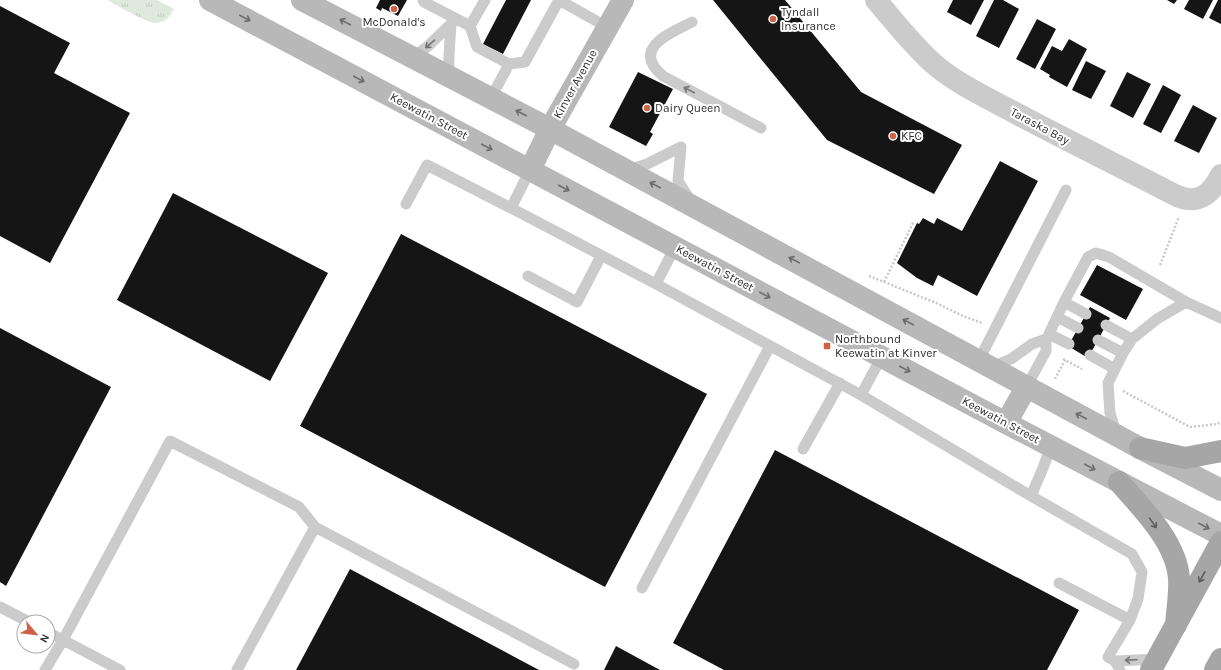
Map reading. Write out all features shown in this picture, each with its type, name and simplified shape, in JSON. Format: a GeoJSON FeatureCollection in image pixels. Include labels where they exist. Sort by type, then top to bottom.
{"type":"FeatureCollection","features":[{"type":"Feature","properties":{"kind":"main road","name":"Keewatin Street"},"geometry":{"type":"LineString","coordinates":[[210,0],[1006,423],[1221,535]]}},
{"type":"Feature","properties":{"kind":"main road"},"geometry":{"type":"LineString","coordinates":[[302,0],[325,5],[412,57],[627,170],[1140,448],[1221,490]]}},
{"type":"Feature","properties":{"kind":"main road","name":"Kinver Avenue"},"geometry":{"type":"LineString","coordinates":[[530,170],[550,129],[623,0]]}},
{"type":"Feature","properties":{"kind":"main road"},"geometry":{"type":"LineString","coordinates":[[1006,423],[1027,386]]}},
{"type":"Feature","properties":{"kind":"main road"},"geometry":{"type":"LineString","coordinates":[[1140,448],[1185,458],[1221,451]]}},
{"type":"Feature","properties":{"kind":"main road"},"geometry":{"type":"LineString","coordinates":[[1119,482],[1151,518],[1172,551],[1180,579],[1176,625]]}},
{"type":"Feature","properties":{"kind":"main road"},"geometry":{"type":"LineString","coordinates":[[1154,664],[1221,542]]}},
{"type":"Feature","properties":{"kind":"main road"},"geometry":{"type":"LineString","coordinates":[[1215,670],[1221,659]]}},
{"type":"Feature","properties":{"kind":"street","name":"Taraska Bay"},"geometry":{"type":"LineString","coordinates":[[876,0],[914,44],[935,65],[953,78],[1041,126],[1186,200]]}},
{"type":"Feature","properties":{"kind":"street"},"geometry":{"type":"LineString","coordinates":[[1186,200],[1197,199],[1208,194],[1221,175]]}},
{"type":"Feature","properties":{"kind":"lane"},"geometry":{"type":"LineString","coordinates":[[423,0],[453,22],[470,26]]}},
{"type":"Feature","properties":{"kind":"lane"},"geometry":{"type":"LineString","coordinates":[[485,0],[470,26],[477,47],[509,64],[525,62],[559,0],[607,28]]}},
{"type":"Feature","properties":{"kind":"lane"},"geometry":{"type":"LineString","coordinates":[[412,57],[427,47],[453,22]]}},
{"type":"Feature","properties":{"kind":"lane"},"geometry":{"type":"LineString","coordinates":[[449,76],[448,58],[453,22]]}},
{"type":"Feature","properties":{"kind":"lane"},"geometry":{"type":"LineString","coordinates":[[692,22],[660,39],[654,45],[651,54],[654,69],[663,76],[761,128]]}},
{"type":"Feature","properties":{"kind":"lane"},"geometry":{"type":"LineString","coordinates":[[491,98],[509,64]]}},
{"type":"Feature","properties":{"kind":"lane"},"geometry":{"type":"LineString","coordinates":[[627,170],[647,164],[681,147],[678,181],[694,206]]}},
{"type":"Feature","properties":{"kind":"lane"},"geometry":{"type":"LineString","coordinates":[[406,204],[427,165],[656,284],[861,395],[1132,554],[1142,572],[1138,599],[1130,620],[1108,657],[1117,665],[1154,664]]}},
{"type":"Feature","properties":{"kind":"lane"},"geometry":{"type":"LineString","coordinates":[[511,208],[530,170]]}},
{"type":"Feature","properties":{"kind":"lane"},"geometry":{"type":"LineString","coordinates":[[1066,190],[996,327],[986,364],[1011,359],[1032,344],[1047,336],[1069,344]]}},
{"type":"Feature","properties":{"kind":"lane"},"geometry":{"type":"LineString","coordinates":[[656,284],[675,247]]}},
{"type":"Feature","properties":{"kind":"lane"},"geometry":{"type":"LineString","coordinates":[[1027,386],[1046,351],[1047,336],[1064,302],[1088,257],[1096,253],[1109,257],[1186,302],[1221,318]]}},
{"type":"Feature","properties":{"kind":"lane"},"geometry":{"type":"LineString","coordinates":[[528,276],[577,302],[601,256]]}},
{"type":"Feature","properties":{"kind":"lane"},"geometry":{"type":"LineString","coordinates":[[1064,302],[1086,314]]}},
{"type":"Feature","properties":{"kind":"lane"},"geometry":{"type":"LineString","coordinates":[[1116,434],[1110,413],[1108,383],[1123,353],[1132,339],[1157,320],[1186,302]]}},
{"type":"Feature","properties":{"kind":"lane"},"geometry":{"type":"LineString","coordinates":[[1057,317],[1078,328]]}},
{"type":"Feature","properties":{"kind":"lane"},"geometry":{"type":"LineString","coordinates":[[1106,325],[1132,339]]}},
{"type":"Feature","properties":{"kind":"lane"},"geometry":{"type":"LineString","coordinates":[[1098,340],[1123,353]]}},
{"type":"Feature","properties":{"kind":"lane"},"geometry":{"type":"LineString","coordinates":[[642,588],[770,346]]}},
{"type":"Feature","properties":{"kind":"lane"},"geometry":{"type":"LineString","coordinates":[[861,395],[882,356]]}},
{"type":"Feature","properties":{"kind":"lane"},"geometry":{"type":"LineString","coordinates":[[1090,356],[1115,369]]}},
{"type":"Feature","properties":{"kind":"lane"},"geometry":{"type":"LineString","coordinates":[[804,449],[840,384]]}},
{"type":"Feature","properties":{"kind":"lane"},"geometry":{"type":"LineString","coordinates":[[45,670],[63,640],[170,441],[299,507],[315,527],[574,664]]}},
{"type":"Feature","properties":{"kind":"lane"},"geometry":{"type":"LineString","coordinates":[[1031,496],[1051,446]]}},
{"type":"Feature","properties":{"kind":"lane"},"geometry":{"type":"LineString","coordinates":[[237,670],[315,527]]}},
{"type":"Feature","properties":{"kind":"lane"},"geometry":{"type":"LineString","coordinates":[[1059,583],[1130,620]]}},
{"type":"Feature","properties":{"kind":"lane"},"geometry":{"type":"LineString","coordinates":[[0,607],[16,615]]}},
{"type":"Feature","properties":{"kind":"lane"},"geometry":{"type":"LineString","coordinates":[[56,636],[120,670]]}},
{"type":"Feature","properties":{"kind":"path"},"geometry":{"type":"LineString","coordinates":[[1160,265],[1186,200]]}},
{"type":"Feature","properties":{"kind":"path"},"geometry":{"type":"LineString","coordinates":[[884,282],[914,221]]}},
{"type":"Feature","properties":{"kind":"path"},"geometry":{"type":"LineString","coordinates":[[864,274],[934,302],[963,316],[996,327]]}},
{"type":"Feature","properties":{"kind":"path"},"geometry":{"type":"LineString","coordinates":[[1046,351],[1190,427],[1217,424],[1221,422]]}},
{"type":"Feature","properties":{"kind":"path"},"geometry":{"type":"LineString","coordinates":[[1055,380],[1065,360]]}},
{"type":"Feature","properties":{"kind":"green space"},"geometry":{"type":"Polygon","coordinates":[[[107,0],[157,0],[174,9],[166,20],[154,23],[141,18],[107,0]]]}},
{"type":"Feature","properties":{"kind":"building","name":"McDonald's"},"geometry":{"type":"Polygon","coordinates":[[[380,0],[407,0],[398,16],[382,8],[381,11],[376,8],[380,0]]]}},
{"type":"Feature","properties":{"kind":"building"},"geometry":{"type":"Polygon","coordinates":[[[506,0],[531,0],[503,54],[483,44],[506,0]]]}},
{"type":"Feature","properties":{"kind":"building"},"geometry":{"type":"Polygon","coordinates":[[[713,0],[785,0],[861,92],[962,145],[934,194],[827,140],[713,0]]]}},
{"type":"Feature","properties":{"kind":"building"},"geometry":{"type":"Polygon","coordinates":[[[953,0],[984,0],[971,25],[947,12],[953,0]]]}},
{"type":"Feature","properties":{"kind":"building"},"geometry":{"type":"Polygon","coordinates":[[[994,0],[1003,0],[1019,9],[999,48],[976,36],[994,0]]]}},
{"type":"Feature","properties":{"kind":"building"},"geometry":{"type":"Polygon","coordinates":[[[1167,0],[1177,0],[1174,4],[1167,0]]]}},
{"type":"Feature","properties":{"kind":"building"},"geometry":{"type":"Polygon","coordinates":[[[1189,0],[1213,0],[1203,19],[1184,9],[1189,0]]]}},
{"type":"Feature","properties":{"kind":"building"},"geometry":{"type":"Polygon","coordinates":[[[1218,0],[1221,0],[1221,24],[1209,18],[1218,0]]]}},
{"type":"Feature","properties":{"kind":"building"},"geometry":{"type":"Polygon","coordinates":[[[0,6],[70,43],[54,73],[130,113],[50,263],[0,236],[0,6]]]}},
{"type":"Feature","properties":{"kind":"building"},"geometry":{"type":"Polygon","coordinates":[[[1037,19],[1056,29],[1035,69],[1016,59],[1037,19]]]}},
{"type":"Feature","properties":{"kind":"building"},"geometry":{"type":"Polygon","coordinates":[[[1069,39],[1087,49],[1067,87],[1049,77],[1050,75],[1040,69],[1052,46],[1062,51],[1069,39]]]}},
{"type":"Feature","properties":{"kind":"building"},"geometry":{"type":"Polygon","coordinates":[[[1086,61],[1106,71],[1091,99],[1072,90],[1086,61]]]}},
{"type":"Feature","properties":{"kind":"building"},"geometry":{"type":"Polygon","coordinates":[[[638,72],[673,89],[650,132],[653,134],[646,146],[609,127],[638,72]]]}},
{"type":"Feature","properties":{"kind":"building"},"geometry":{"type":"Polygon","coordinates":[[[1127,72],[1151,84],[1133,118],[1110,106],[1127,72]]]}},
{"type":"Feature","properties":{"kind":"building"},"geometry":{"type":"Polygon","coordinates":[[[1163,85],[1181,95],[1161,133],[1143,124],[1163,85]]]}},
{"type":"Feature","properties":{"kind":"building"},"geometry":{"type":"Polygon","coordinates":[[[1193,105],[1217,118],[1199,153],[1174,141],[1193,105]]]}},
{"type":"Feature","properties":{"kind":"building"},"geometry":{"type":"Polygon","coordinates":[[[1000,161],[1038,181],[977,296],[938,275],[933,286],[917,278],[897,263],[917,223],[919,224],[923,218],[934,224],[937,218],[962,231],[1000,161]]]}},
{"type":"Feature","properties":{"kind":"building"},"geometry":{"type":"Polygon","coordinates":[[[173,193],[328,273],[270,381],[117,300],[173,193]]]}},
{"type":"Feature","properties":{"kind":"building"},"geometry":{"type":"Polygon","coordinates":[[[401,234],[707,394],[605,587],[300,426],[401,234]]]}},
{"type":"Feature","properties":{"kind":"building"},"geometry":{"type":"Polygon","coordinates":[[[1097,265],[1143,289],[1126,320],[1080,295],[1097,265]]]}},
{"type":"Feature","properties":{"kind":"building"},"geometry":{"type":"Polygon","coordinates":[[[1090,307],[1110,318],[1088,358],[1068,346],[1090,307]]]}},
{"type":"Feature","properties":{"kind":"building"},"geometry":{"type":"Polygon","coordinates":[[[0,328],[111,387],[6,586],[0,582],[0,328]]]}},
{"type":"Feature","properties":{"kind":"building"},"geometry":{"type":"Polygon","coordinates":[[[775,450],[1079,610],[1047,670],[724,670],[673,643],[775,450]]]}},
{"type":"Feature","properties":{"kind":"building"},"geometry":{"type":"Polygon","coordinates":[[[350,569],[539,670],[296,670],[350,569]]]}},
{"type":"Feature","properties":{"kind":"building"},"geometry":{"type":"Polygon","coordinates":[[[616,646],[660,670],[604,670],[616,646]]]}},
{"type":"Feature","properties":{"kind":"place","name":"McDonald's"},"geometry":{"type":"Point","coordinates":[394,9]}},
{"type":"Feature","properties":{"kind":"place","name":"Tyndall Insurance"},"geometry":{"type":"Point","coordinates":[773,19]}},
{"type":"Feature","properties":{"kind":"place","name":"Dairy Queen"},"geometry":{"type":"Point","coordinates":[647,108]}},
{"type":"Feature","properties":{"kind":"place","name":"KFC"},"geometry":{"type":"Point","coordinates":[893,136]}},
{"type":"Feature","properties":{"kind":"place","name":"Northbound Keewatin at Kinver"},"geometry":{"type":"Point","coordinates":[827,346]}}]}
